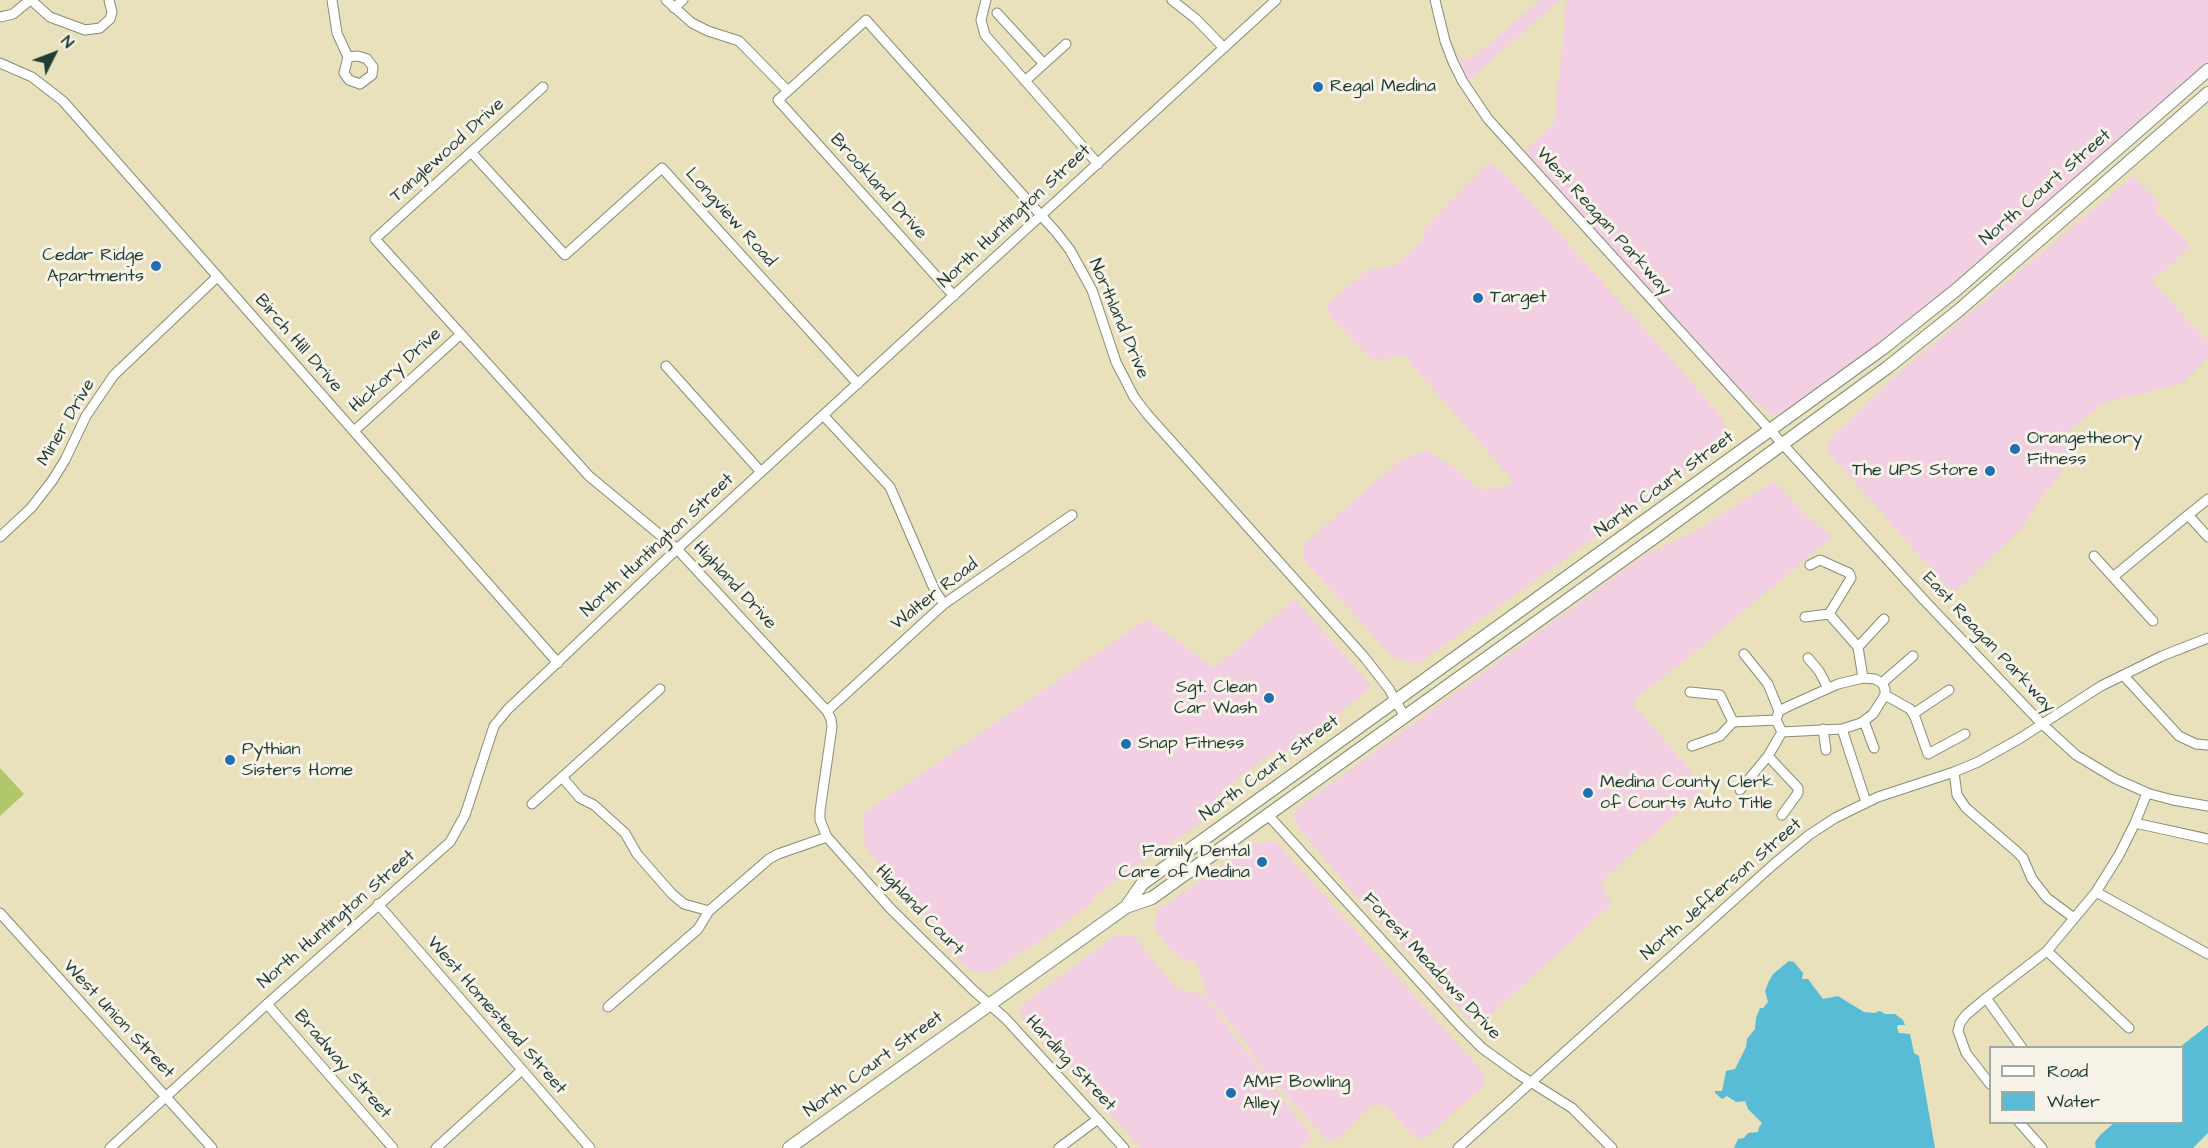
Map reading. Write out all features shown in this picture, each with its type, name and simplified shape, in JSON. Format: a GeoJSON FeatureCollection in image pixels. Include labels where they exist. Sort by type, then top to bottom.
{"type":"FeatureCollection","features":[{"type":"Feature","properties":{"kind":"main road","name":"North Court Street"},"geometry":{"type":"LineString","coordinates":[[1126,907],[1142,884],[1882,350],[1956,290],[2208,70]]}},
{"type":"Feature","properties":{"kind":"main road","name":"North Court Street"},"geometry":{"type":"LineString","coordinates":[[789,1148],[1126,907],[1152,898],[1782,444],[1934,331],[2208,93]]}},
{"type":"Feature","properties":{"kind":"street"},"geometry":{"type":"LineString","coordinates":[[0,17],[13,14],[31,0],[50,17],[85,30],[100,28],[110,19],[112,12],[110,0]]}},
{"type":"Feature","properties":{"kind":"street"},"geometry":{"type":"LineString","coordinates":[[332,0],[337,33],[348,57]]}},
{"type":"Feature","properties":{"kind":"street"},"geometry":{"type":"LineString","coordinates":[[666,0],[692,22],[708,31],[739,41],[788,91]]}},
{"type":"Feature","properties":{"kind":"street"},"geometry":{"type":"LineString","coordinates":[[674,8],[683,0]]}},
{"type":"Feature","properties":{"kind":"street"},"geometry":{"type":"LineString","coordinates":[[986,0],[981,20],[985,35],[1098,164]]}},
{"type":"Feature","properties":{"kind":"street"},"geometry":{"type":"LineString","coordinates":[[1172,0],[1196,19],[1224,48]]}},
{"type":"Feature","properties":{"kind":"street","name":"North Huntington Street"},"geometry":{"type":"LineString","coordinates":[[110,1148],[378,904],[450,842],[465,815],[494,726],[508,709],[677,549],[1276,0]]}},
{"type":"Feature","properties":{"kind":"street","name":"West Reagan Parkway"},"geometry":{"type":"LineString","coordinates":[[1435,0],[1445,41],[1453,62],[1463,82],[1488,119],[1782,444]]}},
{"type":"Feature","properties":{"kind":"street"},"geometry":{"type":"LineString","coordinates":[[997,13],[1044,64]]}},
{"type":"Feature","properties":{"kind":"street","name":"Northland Drive"},"geometry":{"type":"LineString","coordinates":[[788,91],[866,20],[1042,215],[1070,250],[1098,306],[1116,362],[1134,397],[1358,650],[1405,717]]}},
{"type":"Feature","properties":{"kind":"street"},"geometry":{"type":"LineString","coordinates":[[1025,81],[1066,44]]}},
{"type":"Feature","properties":{"kind":"street","name":"Birch Hill Drive"},"geometry":{"type":"LineString","coordinates":[[1,65],[40,82],[63,101],[558,663]]}},
{"type":"Feature","properties":{"kind":"street","name":"Tanglewood Drive"},"geometry":{"type":"LineString","coordinates":[[375,239],[543,87]]}},
{"type":"Feature","properties":{"kind":"street","name":"Brookland Drive"},"geometry":{"type":"LineString","coordinates":[[788,91],[778,100],[954,296]]}},
{"type":"Feature","properties":{"kind":"street","name":"Longview Road"},"geometry":{"type":"LineString","coordinates":[[471,152],[565,255],[662,168],[858,384]]}},
{"type":"Feature","properties":{"kind":"street","name":"Highland Drive"},"geometry":{"type":"LineString","coordinates":[[375,239],[597,484],[677,549],[827,711]]}},
{"type":"Feature","properties":{"kind":"street","name":"Miner Drive"},"geometry":{"type":"LineString","coordinates":[[0,537],[44,493],[65,460],[86,416],[114,375],[218,277]]}},
{"type":"Feature","properties":{"kind":"street","name":"Hickory Drive"},"geometry":{"type":"LineString","coordinates":[[354,431],[461,334]]}},
{"type":"Feature","properties":{"kind":"street"},"geometry":{"type":"LineString","coordinates":[[666,366],[761,472]]}},
{"type":"Feature","properties":{"kind":"street"},"geometry":{"type":"LineString","coordinates":[[823,415],[890,487],[935,591],[944,604]]}},
{"type":"Feature","properties":{"kind":"street","name":"East Reagan Parkway"},"geometry":{"type":"LineString","coordinates":[[1782,444],[1924,600],[2058,740],[2095,768],[2147,793],[2208,806]]}},
{"type":"Feature","properties":{"kind":"street"},"geometry":{"type":"LineString","coordinates":[[2113,577],[2208,499]]}},
{"type":"Feature","properties":{"kind":"street","name":"Walter Road"},"geometry":{"type":"LineString","coordinates":[[827,711],[944,604],[1072,515]]}},
{"type":"Feature","properties":{"kind":"street"},"geometry":{"type":"LineString","coordinates":[[2188,515],[2208,537]]}},
{"type":"Feature","properties":{"kind":"street"},"geometry":{"type":"LineString","coordinates":[[2094,556],[2153,621]]}},
{"type":"Feature","properties":{"kind":"street"},"geometry":{"type":"LineString","coordinates":[[1810,565],[1820,560],[1827,562],[1849,573],[1851,578],[1829,614]]}},
{"type":"Feature","properties":{"kind":"street"},"geometry":{"type":"LineString","coordinates":[[1805,617],[1829,614]]}},
{"type":"Feature","properties":{"kind":"street"},"geometry":{"type":"LineString","coordinates":[[1829,614],[1858,647],[1863,678]]}},
{"type":"Feature","properties":{"kind":"street"},"geometry":{"type":"LineString","coordinates":[[1858,647],[1884,619]]}},
{"type":"Feature","properties":{"kind":"street","name":"North Jefferson Street"},"geometry":{"type":"LineString","coordinates":[[1458,1148],[1790,849],[1835,819],[1866,802],[1954,772],[2002,749],[2091,692],[2162,656],[2208,638]]}},
{"type":"Feature","properties":{"kind":"street"},"geometry":{"type":"LineString","coordinates":[[1740,790],[1768,756],[1782,732],[1768,684],[1744,654]]}},
{"type":"Feature","properties":{"kind":"street"},"geometry":{"type":"LineString","coordinates":[[1882,684],[1912,656]]}},
{"type":"Feature","properties":{"kind":"street"},"geometry":{"type":"LineString","coordinates":[[1808,658],[1820,672],[1828,688]]}},
{"type":"Feature","properties":{"kind":"street"},"geometry":{"type":"LineString","coordinates":[[2124,676],[2179,736],[2196,744],[2208,745]]}},
{"type":"Feature","properties":{"kind":"street"},"geometry":{"type":"LineString","coordinates":[[1692,746],[1720,736],[1732,722],[1778,715],[1828,688],[1863,678],[1875,679],[1885,689],[1885,696],[1873,714],[1864,721],[1842,729],[1782,732]]}},
{"type":"Feature","properties":{"kind":"street"},"geometry":{"type":"LineString","coordinates":[[532,804],[660,689]]}},
{"type":"Feature","properties":{"kind":"street"},"geometry":{"type":"LineString","coordinates":[[1913,714],[1948,690]]}},
{"type":"Feature","properties":{"kind":"street"},"geometry":{"type":"LineString","coordinates":[[1690,692],[1720,695],[1732,722]]}},
{"type":"Feature","properties":{"kind":"street"},"geometry":{"type":"LineString","coordinates":[[1885,696],[1913,714],[1928,754],[1965,734]]}},
{"type":"Feature","properties":{"kind":"street"},"geometry":{"type":"LineString","coordinates":[[608,1007],[698,929],[709,910],[770,859],[827,837],[820,820],[820,811],[832,728],[827,711]]}},
{"type":"Feature","properties":{"kind":"street"},"geometry":{"type":"LineString","coordinates":[[1864,721],[1875,748]]}},
{"type":"Feature","properties":{"kind":"street"},"geometry":{"type":"LineString","coordinates":[[1823,729],[1826,750]]}},
{"type":"Feature","properties":{"kind":"street"},"geometry":{"type":"LineString","coordinates":[[1842,729],[1866,802]]}},
{"type":"Feature","properties":{"kind":"street"},"geometry":{"type":"LineString","coordinates":[[1768,756],[1798,788],[1798,793],[1782,815]]}},
{"type":"Feature","properties":{"kind":"street"},"geometry":{"type":"LineString","coordinates":[[1954,772],[1957,795],[1966,808],[2023,858],[2032,879],[2048,898],[2074,918]]}},
{"type":"Feature","properties":{"kind":"street"},"geometry":{"type":"LineString","coordinates":[[562,777],[580,798],[594,805],[625,833],[637,854],[672,894],[684,904],[709,910]]}},
{"type":"Feature","properties":{"kind":"street"},"geometry":{"type":"LineString","coordinates":[[1989,1083],[1966,1053],[1958,1031],[1966,1015],[2047,951],[2096,892],[2119,855],[2147,793]]}},
{"type":"Feature","properties":{"kind":"street","name":"Forest Meadows Drive"},"geometry":{"type":"LineString","coordinates":[[1268,815],[1459,1025],[1499,1061],[1572,1108],[1612,1148]]}},
{"type":"Feature","properties":{"kind":"street"},"geometry":{"type":"LineString","coordinates":[[2135,823],[2208,839]]}},
{"type":"Feature","properties":{"kind":"street","name":"Highland Court"},"geometry":{"type":"LineString","coordinates":[[827,837],[890,908],[990,1005]]}},
{"type":"Feature","properties":{"kind":"street"},"geometry":{"type":"LineString","coordinates":[[2096,892],[2208,954]]}},
{"type":"Feature","properties":{"kind":"street","name":"West Homestead Street"},"geometry":{"type":"LineString","coordinates":[[378,904],[590,1148]]}},
{"type":"Feature","properties":{"kind":"street","name":"West Union Street"},"geometry":{"type":"LineString","coordinates":[[0,914],[212,1148]]}},
{"type":"Feature","properties":{"kind":"street"},"geometry":{"type":"LineString","coordinates":[[2047,951],[2129,1028]]}},
{"type":"Feature","properties":{"kind":"street"},"geometry":{"type":"LineString","coordinates":[[1986,998],[2021,1046]]}},
{"type":"Feature","properties":{"kind":"street","name":"Bradway Street"},"geometry":{"type":"LineString","coordinates":[[267,1004],[393,1148]]}},
{"type":"Feature","properties":{"kind":"street","name":"Harding Street"},"geometry":{"type":"LineString","coordinates":[[990,1005],[1050,1065],[1125,1148]]}},
{"type":"Feature","properties":{"kind":"street"},"geometry":{"type":"LineString","coordinates":[[436,1148],[522,1070]]}},
{"type":"Feature","properties":{"kind":"street"},"geometry":{"type":"LineString","coordinates":[[1059,1148],[1098,1119]]}},
{"type":"Feature","properties":{"kind":"street"},"geometry":{"type":"LineString","coordinates":[[2021,1124],[2042,1148]]}},
{"type":"Feature","properties":{"kind":"shaded area"},"geometry":{"type":"Polygon","coordinates":[[[1540,0],[1560,0],[1468,81],[1457,55],[1468,60],[1474,57],[1540,0]]]}},
{"type":"Feature","properties":{"kind":"shaded area"},"geometry":{"type":"Polygon","coordinates":[[[1567,0],[2208,0],[2208,62],[1909,321],[1787,411],[1772,415],[1728,377],[1525,151],[1554,124],[1567,0]]]}},
{"type":"Feature","properties":{"kind":"shaded area"},"geometry":{"type":"Polygon","coordinates":[[[1489,162],[1509,178],[1674,362],[1724,421],[1727,439],[1707,457],[1418,664],[1393,657],[1304,560],[1304,544],[1398,462],[1425,450],[1452,466],[1480,490],[1506,487],[1513,481],[1404,355],[1379,360],[1370,358],[1331,317],[1327,309],[1328,304],[1366,271],[1396,265],[1424,239],[1423,230],[1489,162]]]}},
{"type":"Feature","properties":{"kind":"shaded area"},"geometry":{"type":"Polygon","coordinates":[[[2133,176],[2160,203],[2155,210],[2191,246],[2152,282],[2208,342],[2208,358],[2183,383],[2103,403],[2068,432],[2068,464],[2037,503],[2023,528],[1957,590],[1947,587],[1827,451],[1827,442],[1888,382],[2133,176]]]}},
{"type":"Feature","properties":{"kind":"shaded area"},"geometry":{"type":"Polygon","coordinates":[[[1774,481],[1803,512],[1832,537],[1640,695],[1633,705],[1705,787],[1600,883],[1612,904],[1480,1024],[1470,1021],[1347,886],[1300,829],[1295,822],[1296,809],[1642,557],[1701,528],[1774,481]]]}},
{"type":"Feature","properties":{"kind":"shaded area"},"geometry":{"type":"Polygon","coordinates":[[[1295,599],[1371,686],[1304,745],[1289,751],[1272,753],[1218,794],[1223,808],[1122,876],[1096,895],[1092,903],[1050,934],[991,972],[974,973],[957,960],[865,846],[863,814],[1147,619],[1214,668],[1295,599]]]}},
{"type":"Feature","properties":{"kind":"shaded area"},"geometry":{"type":"Polygon","coordinates":[[[1275,841],[1483,1072],[1484,1085],[1426,1138],[1420,1139],[1412,1135],[1386,1105],[1381,1105],[1371,1106],[1338,1139],[1328,1141],[1264,1071],[1240,1035],[1205,995],[1207,991],[1195,961],[1184,961],[1170,949],[1154,928],[1158,910],[1254,843],[1275,841]]]}},
{"type":"Feature","properties":{"kind":"shaded area"},"geometry":{"type":"Polygon","coordinates":[[[1116,935],[1133,935],[1177,989],[1202,994],[1313,1138],[1301,1148],[1141,1148],[1021,1017],[1022,1005],[1116,935]]]}},
{"type":"Feature","properties":{"kind":"green space"},"geometry":{"type":"Polygon","coordinates":[[[0,768],[24,794],[0,816],[0,768]]]}},
{"type":"Feature","properties":{"kind":"water"},"geometry":{"type":"Polygon","coordinates":[[[1789,961],[1794,962],[1803,973],[1802,979],[1808,979],[1823,999],[1838,996],[1864,1012],[1880,1011],[1885,1014],[1895,1014],[1903,1020],[1905,1025],[1898,1025],[1897,1028],[1899,1033],[1910,1034],[1914,1053],[1919,1056],[1935,1148],[1734,1148],[1738,1139],[1744,1138],[1748,1133],[1758,1132],[1762,1123],[1748,1109],[1745,1101],[1736,1102],[1727,1096],[1722,1099],[1715,1091],[1722,1091],[1726,1071],[1735,1069],[1746,1047],[1747,1039],[1755,1029],[1760,1008],[1768,1002],[1765,991],[1769,981],[1773,974],[1789,961]]]}},
{"type":"Feature","properties":{"kind":"water"},"geometry":{"type":"Polygon","coordinates":[[[2208,1025],[2208,1133],[2193,1148],[2096,1148],[2095,1142],[2113,1124],[2184,1124],[2184,1046],[2181,1046],[2208,1025]]]}},
{"type":"Feature","properties":{"kind":"place","name":"Regal Medina"},"geometry":{"type":"Point","coordinates":[1318,87]}},
{"type":"Feature","properties":{"kind":"place","name":"Cedar Ridge Apartments"},"geometry":{"type":"Point","coordinates":[156,266]}},
{"type":"Feature","properties":{"kind":"place","name":"Target"},"geometry":{"type":"Point","coordinates":[1478,298]}},
{"type":"Feature","properties":{"kind":"place","name":"Orangetheory Fitness"},"geometry":{"type":"Point","coordinates":[2015,449]}},
{"type":"Feature","properties":{"kind":"place","name":"The UPS Store"},"geometry":{"type":"Point","coordinates":[1990,471]}},
{"type":"Feature","properties":{"kind":"place","name":"Sgt. Clean Car Wash"},"geometry":{"type":"Point","coordinates":[1269,698]}},
{"type":"Feature","properties":{"kind":"place","name":"Snap Fitness"},"geometry":{"type":"Point","coordinates":[1126,744]}},
{"type":"Feature","properties":{"kind":"place","name":"Pythian Sisters Home"},"geometry":{"type":"Point","coordinates":[230,760]}},
{"type":"Feature","properties":{"kind":"place","name":"Medina County Clerk of Courts Auto Title"},"geometry":{"type":"Point","coordinates":[1588,793]}},
{"type":"Feature","properties":{"kind":"place","name":"Family Dental Care of Medina"},"geometry":{"type":"Point","coordinates":[1262,862]}},
{"type":"Feature","properties":{"kind":"place","name":"AMF Bowling Alley"},"geometry":{"type":"Point","coordinates":[1231,1093]}}]}
